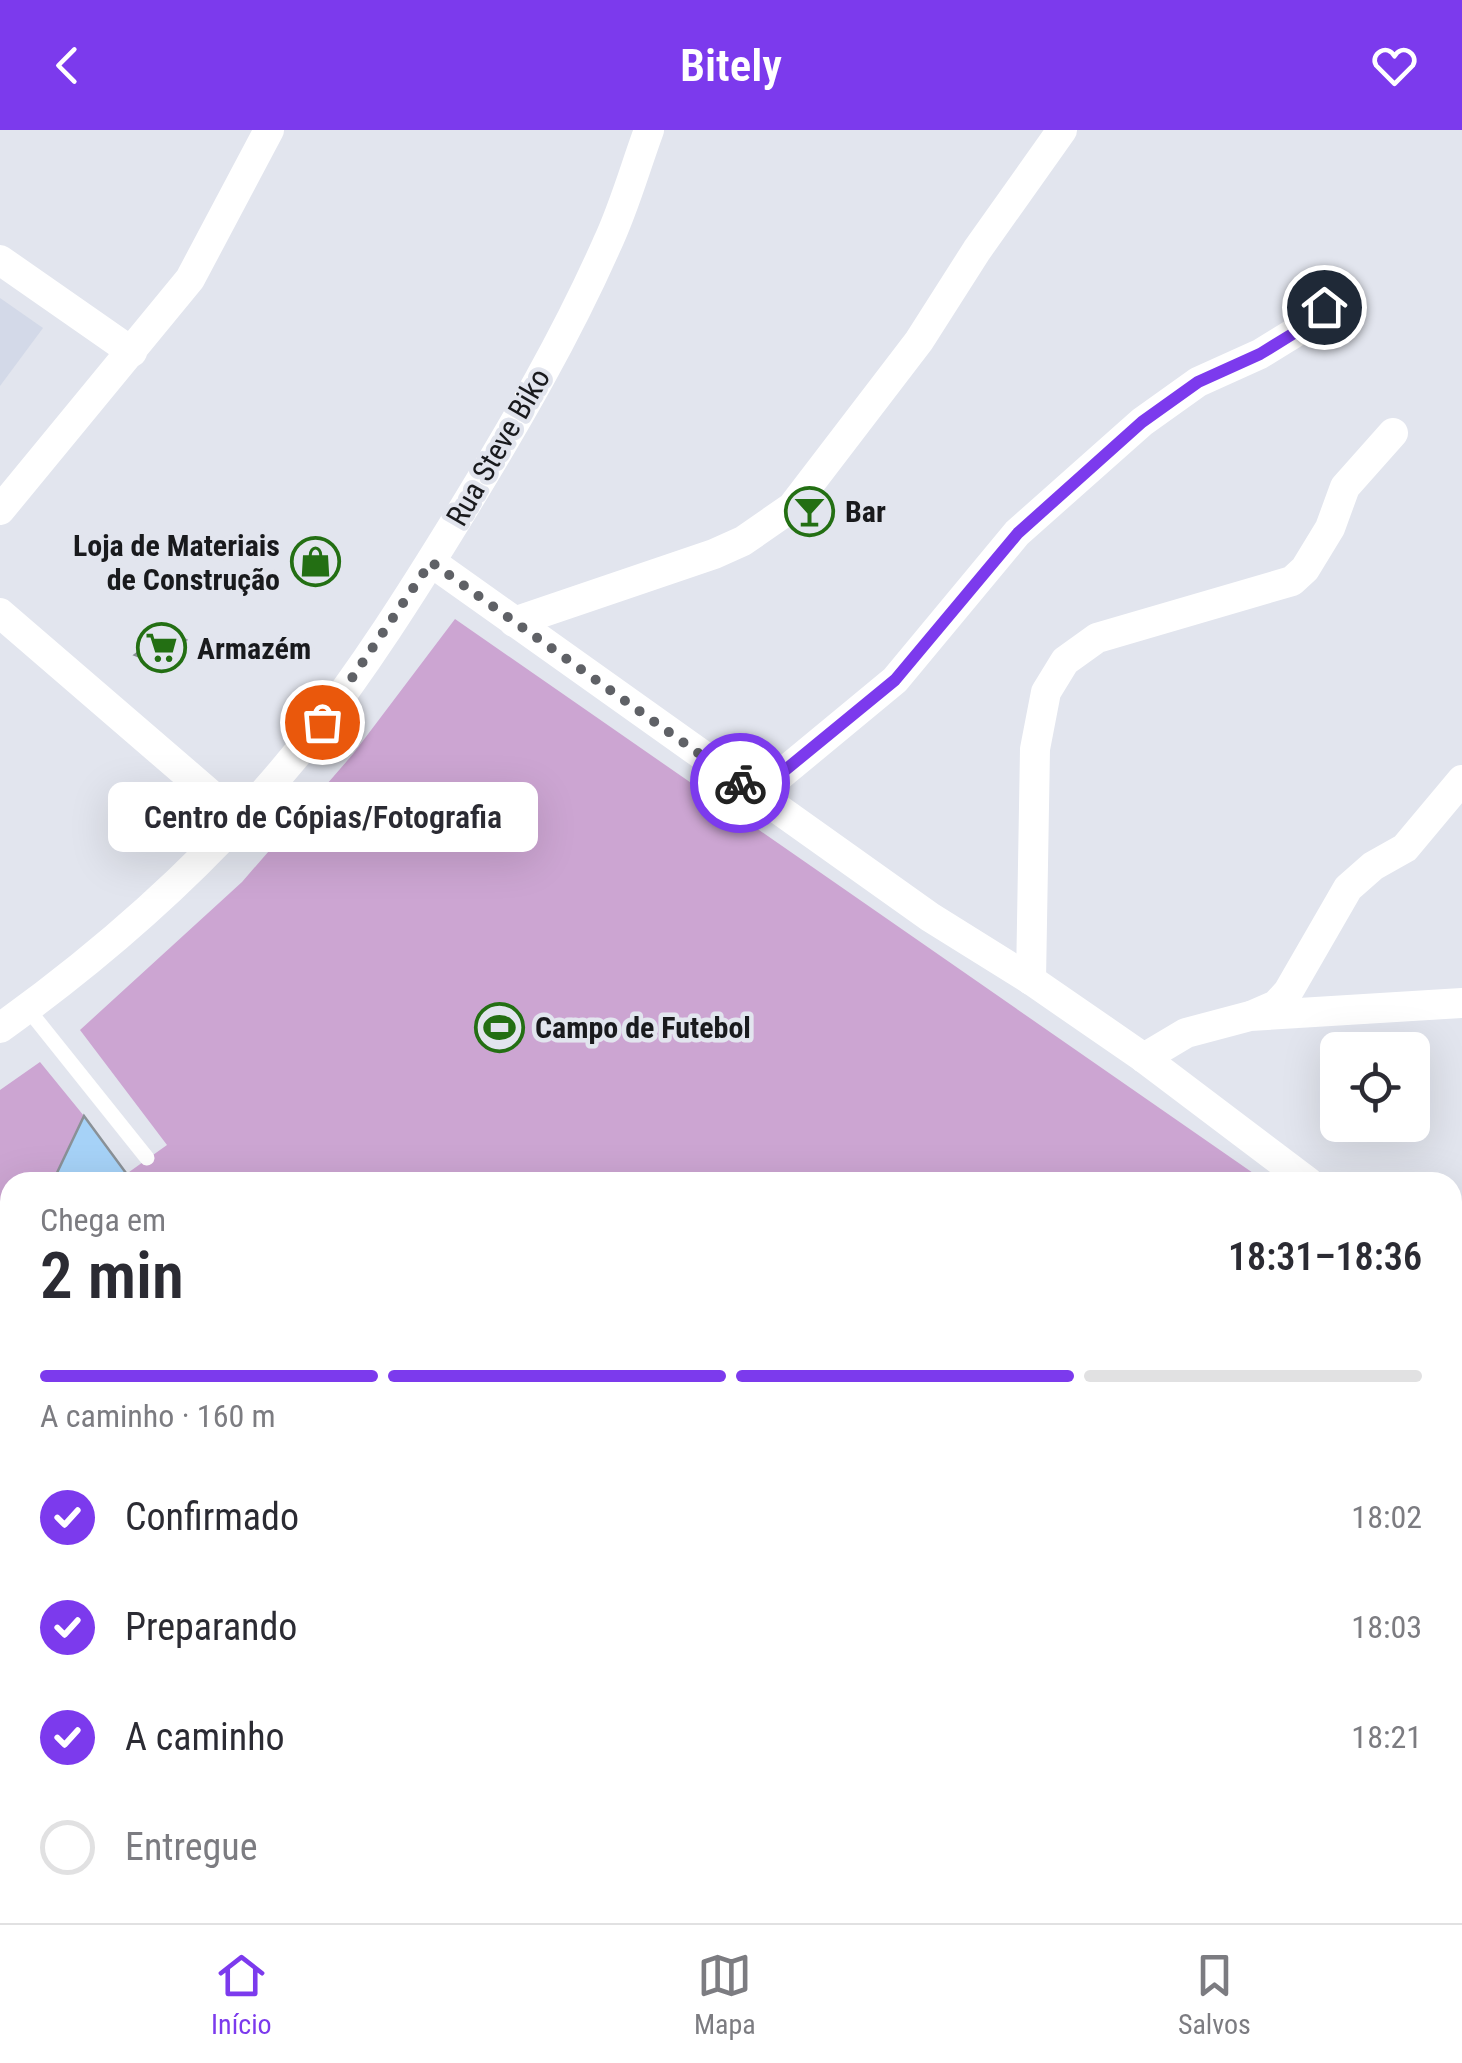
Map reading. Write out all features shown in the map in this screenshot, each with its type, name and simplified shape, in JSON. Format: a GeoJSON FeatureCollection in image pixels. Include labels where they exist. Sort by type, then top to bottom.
{"type":"FeatureCollection","features":[{"type":"Feature","properties":{"kind":"street"},"geometry":{"type":"LineString","coordinates":[[0,510],[190,279],[270,130]]}},
{"type":"Feature","properties":{"kind":"street","name":"Rua Steve Biko"},"geometry":{"type":"LineString","coordinates":[[0,1028],[158,898],[239,819],[336,703],[431,562],[529,400],[608,242],[649,130]]}},
{"type":"Feature","properties":{"kind":"street"},"geometry":{"type":"LineString","coordinates":[[514,622],[714,554],[743,541],[792,507],[919,341],[977,250],[1062,130]]}},
{"type":"Feature","properties":{"kind":"street"},"geometry":{"type":"LineString","coordinates":[[0,260],[132,352]]}},
{"type":"Feature","properties":{"kind":"street"},"geometry":{"type":"LineString","coordinates":[[756,794],[895,680],[1018,533],[1142,422],[1198,382],[1260,354],[1299,330],[1324,307],[1343,302]]}},
{"type":"Feature","properties":{"kind":"street"},"geometry":{"type":"LineString","coordinates":[[1031,980],[1035,748],[1046,692],[1065,661],[1097,638],[1292,582],[1306,569],[1330,528],[1345,487],[1393,433]]}},
{"type":"Feature","properties":{"kind":"street"},"geometry":{"type":"LineString","coordinates":[[431,562],[930,917],[1144,1058],[1295,1172]]}},
{"type":"Feature","properties":{"kind":"street"},"geometry":{"type":"LineString","coordinates":[[0,613],[239,819]]}},
{"type":"Feature","properties":{"kind":"street"},"geometry":{"type":"LineString","coordinates":[[1144,1058],[1186,1033],[1276,1005],[1288,992],[1348,888],[1372,866],[1405,848],[1462,780]]}},
{"type":"Feature","properties":{"kind":"street"},"geometry":{"type":"LineString","coordinates":[[1250,1016],[1462,1002]]}},
{"type":"Feature","properties":{"kind":"lane"},"geometry":{"type":"LineString","coordinates":[[28,1008],[147,1158]]}},
{"type":"Feature","properties":{"kind":"shaded area"},"geometry":{"type":"Polygon","coordinates":[[[0,298],[43,328],[0,386],[0,298]]]}},
{"type":"Feature","properties":{"kind":"shaded area"},"geometry":{"type":"Polygon","coordinates":[[[455,619],[1252,1172],[129,1172],[167,1145],[80,1030],[242,882],[353,754],[455,619]]]}},
{"type":"Feature","properties":{"kind":"shaded area"},"geometry":{"type":"Polygon","coordinates":[[[40,1062],[84,1116],[57,1172],[0,1172],[0,1090],[40,1062]]]}},
{"type":"Feature","properties":{"kind":"building","name":"Armazém"},"geometry":{"type":"Polygon","coordinates":[[[168,631],[186,640],[162,665],[135,655],[168,631]]]}},
{"type":"Feature","properties":{"kind":"building"},"geometry":{"type":"Polygon","coordinates":[[[84,1116],[125,1172],[57,1172],[84,1116]]]}},
{"type":"Feature","properties":{"kind":"way so far"},"geometry":{"type":"LineString","coordinates":[[322,722],[431,562],[740,783]]}},
{"type":"Feature","properties":{"kind":"place","name":"Bar"},"geometry":{"type":"Point","coordinates":[810,511]}},
{"type":"Feature","properties":{"kind":"place","name":"Loja de Materiais de Construção"},"geometry":{"type":"Point","coordinates":[315,562]}},
{"type":"Feature","properties":{"kind":"place","name":"Armazém"},"geometry":{"type":"Point","coordinates":[162,648]}},
{"type":"Feature","properties":{"kind":"place","name":"Centro de Cópias/Fotografia"},"geometry":{"type":"Point","coordinates":[322,722]}},
{"type":"Feature","properties":{"kind":"place","name":"Campo de Futebol"},"geometry":{"type":"Point","coordinates":[500,1027]}},
{"type":"Feature","properties":{"kind":"route"},"geometry":{"type":"LineString","coordinates":[[740,783],[756,794],[895,680],[1018,533],[1142,422],[1198,382],[1260,354],[1299,330],[1324,307]]}}]}
